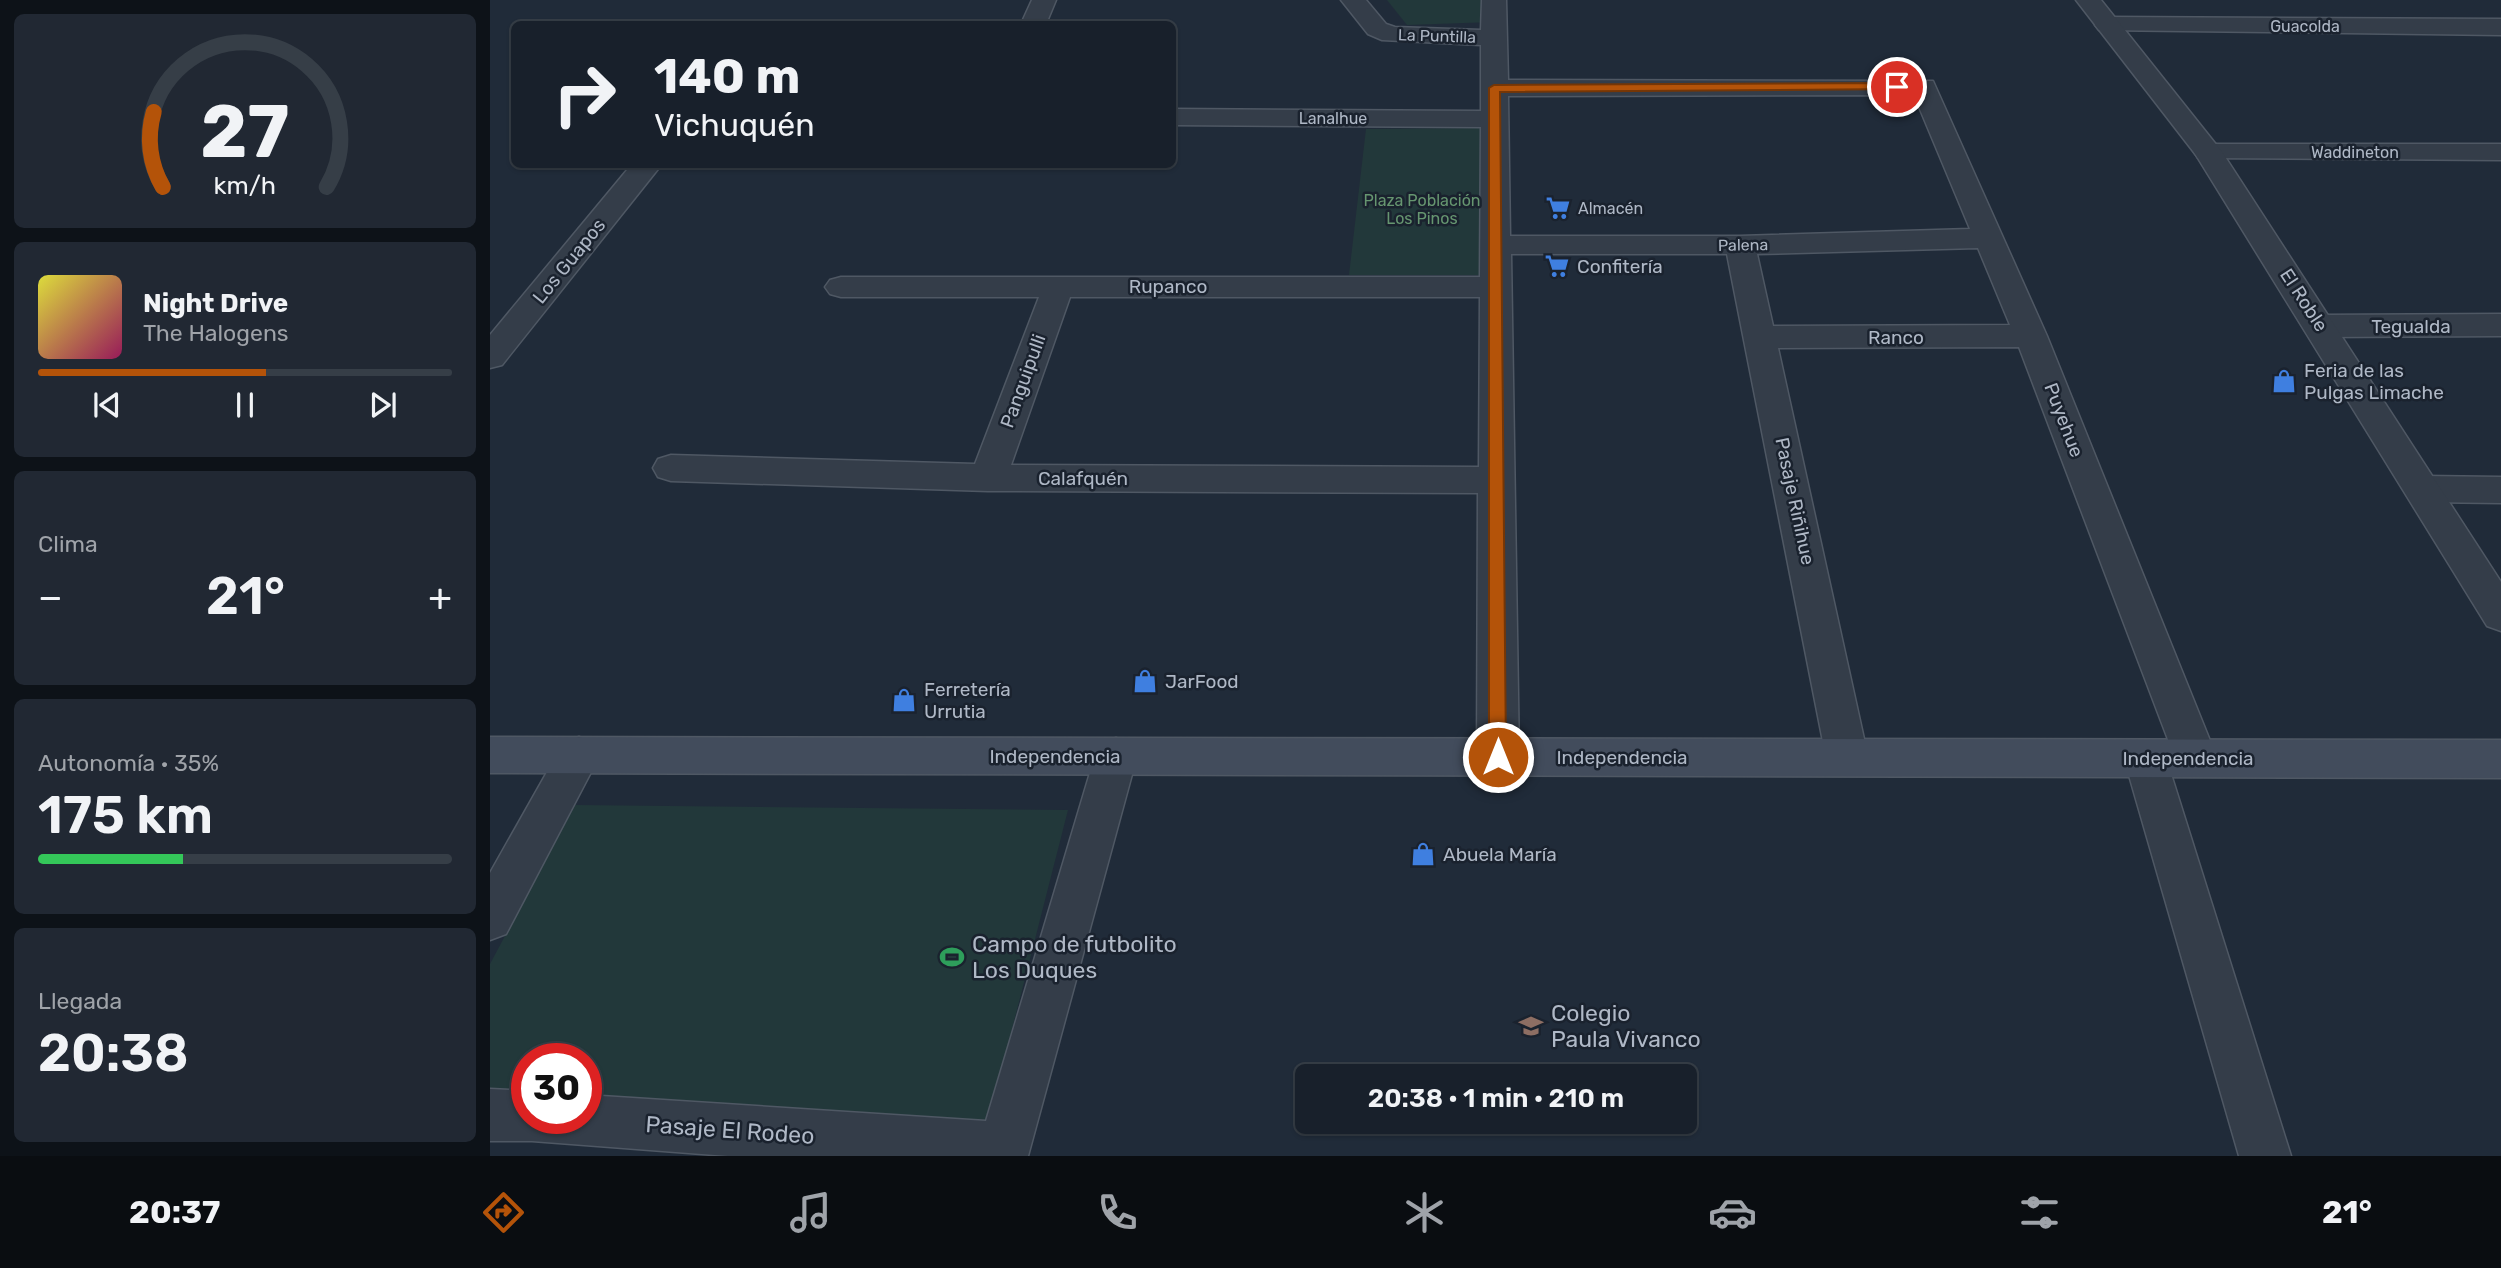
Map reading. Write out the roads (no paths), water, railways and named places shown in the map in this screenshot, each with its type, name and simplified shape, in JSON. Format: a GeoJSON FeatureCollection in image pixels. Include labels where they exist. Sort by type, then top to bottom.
{"type":"FeatureCollection","features":[{"type":"Feature","properties":{"kind":"main road","name":"Independencia"},"geometry":{"type":"LineString","coordinates":[[490,755],[2501,759]]}},
{"type":"Feature","properties":{"kind":"street"},"geometry":{"type":"LineString","coordinates":[[1035,21],[1044,0]]}},
{"type":"Feature","properties":{"kind":"street","name":"La Puntilla"},"geometry":{"type":"LineString","coordinates":[[1353,0],[1377,29],[1391,35],[1494,38]]}},
{"type":"Feature","properties":{"kind":"street"},"geometry":{"type":"LineString","coordinates":[[1494,0],[1498,757]]}},
{"type":"Feature","properties":{"kind":"street","name":"El Roble"},"geometry":{"type":"LineString","coordinates":[[2088,0],[2208,152],[2321,326],[2501,615]]}},
{"type":"Feature","properties":{"kind":"street","name":"Guacolda"},"geometry":{"type":"LineString","coordinates":[[2108,25],[2501,27]]}},
{"type":"Feature","properties":{"kind":"street","name":"Lanalhue"},"geometry":{"type":"LineString","coordinates":[[1176,117],[1924,87]]}},
{"type":"Feature","properties":{"kind":"street","name":"Puyehue"},"geometry":{"type":"LineString","coordinates":[[1924,87],[2031,336],[2196,758]]}},
{"type":"Feature","properties":{"kind":"street","name":"Waddineton"},"geometry":{"type":"LineString","coordinates":[[2208,152],[2501,152]]}},
{"type":"Feature","properties":{"kind":"street","name":"Los Guapos"},"geometry":{"type":"LineString","coordinates":[[490,357],[645,168]]}},
{"type":"Feature","properties":{"kind":"street","name":"Palena"},"geometry":{"type":"LineString","coordinates":[[1494,245],[1740,246],[1991,238]]}},
{"type":"Feature","properties":{"kind":"street","name":"Pasaje Riñihue"},"geometry":{"type":"LineString","coordinates":[[1740,246],[1847,757]]}},
{"type":"Feature","properties":{"kind":"street","name":"Panguipulli"},"geometry":{"type":"LineString","coordinates":[[988,478],[1059,285]]}},
{"type":"Feature","properties":{"kind":"street","name":"Rupanco"},"geometry":{"type":"LineString","coordinates":[[841,287],[1495,287]]}},
{"type":"Feature","properties":{"kind":"street","name":"Tegualda"},"geometry":{"type":"LineString","coordinates":[[2321,326],[2501,325]]}},
{"type":"Feature","properties":{"kind":"street","name":"Ranco"},"geometry":{"type":"LineString","coordinates":[[1761,337],[2031,336]]}},
{"type":"Feature","properties":{"kind":"street","name":"Calafquén"},"geometry":{"type":"LineString","coordinates":[[671,468],[988,478],[1496,480]]}},
{"type":"Feature","properties":{"kind":"street"},"geometry":{"type":"LineString","coordinates":[[2424,489],[2501,490]]}},
{"type":"Feature","properties":{"kind":"street"},"geometry":{"type":"LineString","coordinates":[[490,918],[579,755]]}},
{"type":"Feature","properties":{"kind":"street"},"geometry":{"type":"LineString","coordinates":[[1003,1152],[1116,756]]}},
{"type":"Feature","properties":{"kind":"street"},"geometry":{"type":"LineString","coordinates":[[2145,758],[2265,1156]]}},
{"type":"Feature","properties":{"kind":"street"},"geometry":{"type":"LineString","coordinates":[[490,1115],[511,1117]]}},
{"type":"Feature","properties":{"kind":"street","name":"Pasaje El Rodeo"},"geometry":{"type":"LineString","coordinates":[[602,1123],[1003,1152]]}},
{"type":"Feature","properties":{"kind":"place","name":"Almacén"},"geometry":{"type":"Point","coordinates":[1558,208]}},
{"type":"Feature","properties":{"kind":"place","name":"Confitería"},"geometry":{"type":"Point","coordinates":[1557,266]}},
{"type":"Feature","properties":{"kind":"place","name":"Feria de las Pulgas Limache"},"geometry":{"type":"Point","coordinates":[2284,381]}},
{"type":"Feature","properties":{"kind":"place","name":"JarFood"},"geometry":{"type":"Point","coordinates":[1145,681]}},
{"type":"Feature","properties":{"kind":"place","name":"Ferretería Urrutia"},"geometry":{"type":"Point","coordinates":[904,700]}},
{"type":"Feature","properties":{"kind":"place","name":"Abuela María"},"geometry":{"type":"Point","coordinates":[1423,854]}},
{"type":"Feature","properties":{"kind":"place","name":"Campo de futbolito Los Duques"},"geometry":{"type":"Point","coordinates":[952,957]}},
{"type":"Feature","properties":{"kind":"place","name":"Colegio Paula Vivanco"},"geometry":{"type":"Point","coordinates":[1531,1026]}},
{"type":"Feature","properties":{"kind":"park label","name":"Plaza Población Los Pinos"},"geometry":{"type":"Point","coordinates":[1422,209]}}]}
